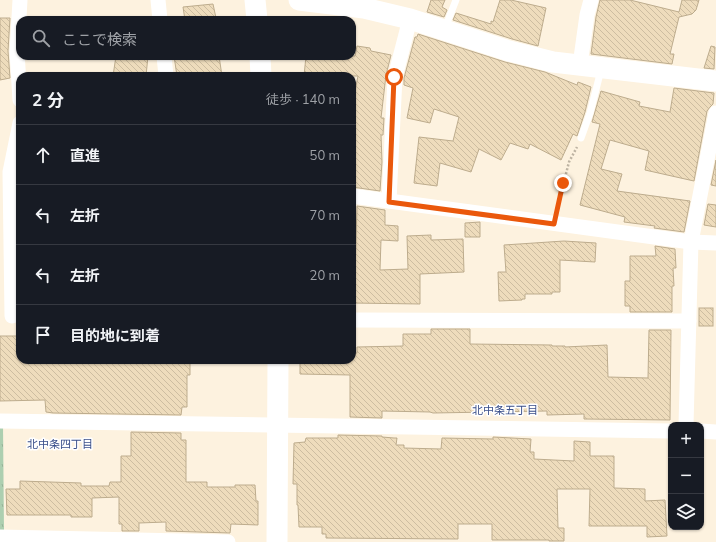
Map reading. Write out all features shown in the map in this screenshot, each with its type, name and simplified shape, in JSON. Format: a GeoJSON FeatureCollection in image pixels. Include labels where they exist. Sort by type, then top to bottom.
{"type":"FeatureCollection","features":[{"type":"Feature","properties":{"kind":"street"},"geometry":{"type":"LineString","coordinates":[[19,16],[20,0]]}},
{"type":"Feature","properties":{"kind":"street"},"geometry":{"type":"LineString","coordinates":[[158,0],[160,16]]}},
{"type":"Feature","properties":{"kind":"street"},"geometry":{"type":"LineString","coordinates":[[255,0],[257,16]]}},
{"type":"Feature","properties":{"kind":"street"},"geometry":{"type":"LineString","coordinates":[[300,0],[365,4],[509,51],[553,62],[716,81]]}},
{"type":"Feature","properties":{"kind":"street"},"geometry":{"type":"LineString","coordinates":[[580,65],[587,15],[591,0]]}},
{"type":"Feature","properties":{"kind":"street"},"geometry":{"type":"LineString","coordinates":[[389,202],[394,77],[410,19]]}},
{"type":"Feature","properties":{"kind":"street"},"geometry":{"type":"LineString","coordinates":[[18,60],[18,72]]}},
{"type":"Feature","properties":{"kind":"street"},"geometry":{"type":"LineString","coordinates":[[164,60],[166,72]]}},
{"type":"Feature","properties":{"kind":"street"},"geometry":{"type":"LineString","coordinates":[[260,60],[261,72]]}},
{"type":"Feature","properties":{"kind":"street"},"geometry":{"type":"LineString","coordinates":[[686,422],[691,242],[716,113]]}},
{"type":"Feature","properties":{"kind":"street"},"geometry":{"type":"LineString","coordinates":[[11,316],[10,172],[16,143]]}},
{"type":"Feature","properties":{"kind":"street"},"geometry":{"type":"LineString","coordinates":[[356,197],[691,242],[716,243]]}},
{"type":"Feature","properties":{"kind":"street"},"geometry":{"type":"LineString","coordinates":[[356,320],[689,321]]}},
{"type":"Feature","properties":{"kind":"street"},"geometry":{"type":"LineString","coordinates":[[277,542],[278,364]]}},
{"type":"Feature","properties":{"kind":"street"},"geometry":{"type":"LineString","coordinates":[[0,421],[668,431]]}},
{"type":"Feature","properties":{"kind":"street"},"geometry":{"type":"LineString","coordinates":[[704,431],[716,432]]}},
{"type":"Feature","properties":{"kind":"street"},"geometry":{"type":"LineString","coordinates":[[0,537],[228,542]]}},
{"type":"Feature","properties":{"kind":"lane"},"geometry":{"type":"LineString","coordinates":[[444,30],[456,0]]}},
{"type":"Feature","properties":{"kind":"lane"},"geometry":{"type":"LineString","coordinates":[[581,138],[590,113],[601,67]]}},
{"type":"Feature","properties":{"kind":"path"},"geometry":{"type":"LineString","coordinates":[[554,224],[569,162],[581,138]]}},
{"type":"Feature","properties":{"kind":"green space"},"geometry":{"type":"Polygon","coordinates":[[[0,424],[3,424],[4,531],[0,531],[0,424]]]}},
{"type":"Feature","properties":{"kind":"building"},"geometry":{"type":"Polygon","coordinates":[[[431,0],[445,0],[442,7],[447,10],[444,17],[427,12],[431,0]]]}},
{"type":"Feature","properties":{"kind":"building"},"geometry":{"type":"Polygon","coordinates":[[[500,0],[511,0],[546,8],[538,46],[453,20],[456,13],[491,24],[500,0]]]}},
{"type":"Feature","properties":{"kind":"building"},"geometry":{"type":"Polygon","coordinates":[[[600,0],[630,0],[679,12],[682,0],[699,0],[696,10],[692,14],[679,17],[670,54],[674,54],[672,64],[591,54],[600,0]]]}},
{"type":"Feature","properties":{"kind":"building"},"geometry":{"type":"Polygon","coordinates":[[[213,4],[216,16],[184,16],[183,7],[213,4]]]}},
{"type":"Feature","properties":{"kind":"building"},"geometry":{"type":"Polygon","coordinates":[[[0,18],[10,18],[8,51],[10,78],[0,80],[0,18]]]}},
{"type":"Feature","properties":{"kind":"building"},"geometry":{"type":"Polygon","coordinates":[[[418,34],[505,62],[545,72],[577,85],[578,82],[591,87],[577,136],[573,134],[561,160],[530,144],[528,149],[510,143],[501,160],[479,149],[471,172],[440,163],[437,186],[414,183],[419,137],[453,141],[459,117],[434,109],[430,123],[407,118],[413,88],[404,85],[404,78],[415,37],[417,37],[418,34]]]}},
{"type":"Feature","properties":{"kind":"building"},"geometry":{"type":"Polygon","coordinates":[[[357,46],[370,48],[371,51],[391,55],[386,75],[381,118],[384,118],[383,135],[381,135],[382,162],[380,191],[356,188],[356,86],[358,76],[356,76],[356,72],[304,72],[306,60],[356,60],[357,46]]]}},
{"type":"Feature","properties":{"kind":"building"},"geometry":{"type":"Polygon","coordinates":[[[711,46],[715,47],[714,69],[704,68],[711,46]]]}},
{"type":"Feature","properties":{"kind":"building"},"geometry":{"type":"Polygon","coordinates":[[[115,60],[148,60],[146,72],[114,72],[115,60]]]}},
{"type":"Feature","properties":{"kind":"building"},"geometry":{"type":"Polygon","coordinates":[[[175,60],[220,60],[221,72],[176,72],[175,60]]]}},
{"type":"Feature","properties":{"kind":"building"},"geometry":{"type":"Polygon","coordinates":[[[674,88],[714,93],[713,104],[707,111],[694,181],[645,170],[649,151],[610,140],[601,169],[622,174],[617,191],[690,201],[684,232],[624,222],[625,217],[580,205],[600,124],[592,122],[601,91],[640,102],[639,106],[670,112],[674,88]]]}},
{"type":"Feature","properties":{"kind":"building"},"geometry":{"type":"Polygon","coordinates":[[[716,160],[716,186],[711,185],[716,160]]]}},
{"type":"Feature","properties":{"kind":"building"},"geometry":{"type":"Polygon","coordinates":[[[708,204],[716,205],[716,227],[704,225],[708,204]]]}},
{"type":"Feature","properties":{"kind":"building"},"geometry":{"type":"Polygon","coordinates":[[[357,206],[385,210],[385,225],[398,226],[398,241],[381,240],[380,270],[408,269],[407,236],[431,235],[431,240],[463,239],[464,272],[420,274],[420,304],[356,303],[357,206]]]}},
{"type":"Feature","properties":{"kind":"building"},"geometry":{"type":"Polygon","coordinates":[[[480,222],[480,237],[465,237],[465,223],[480,222]]]}},
{"type":"Feature","properties":{"kind":"building"},"geometry":{"type":"Polygon","coordinates":[[[564,241],[596,243],[595,262],[560,260],[560,292],[552,292],[552,294],[525,294],[525,299],[522,300],[499,301],[498,272],[506,272],[504,245],[564,241]]]}},
{"type":"Feature","properties":{"kind":"building"},"geometry":{"type":"Polygon","coordinates":[[[655,246],[675,249],[676,268],[673,268],[674,286],[672,286],[672,312],[630,312],[630,306],[625,306],[625,281],[630,281],[630,256],[656,256],[655,246]]]}},
{"type":"Feature","properties":{"kind":"building"},"geometry":{"type":"Polygon","coordinates":[[[699,308],[713,308],[713,326],[699,326],[699,308]]]}},
{"type":"Feature","properties":{"kind":"building"},"geometry":{"type":"Polygon","coordinates":[[[431,329],[470,329],[470,344],[552,345],[565,347],[607,345],[608,377],[648,378],[649,330],[671,330],[670,420],[584,419],[584,414],[547,415],[547,411],[433,413],[382,411],[382,418],[350,417],[350,375],[300,374],[300,364],[356,364],[357,347],[403,346],[403,334],[431,334],[431,329]]]}},
{"type":"Feature","properties":{"kind":"building"},"geometry":{"type":"Polygon","coordinates":[[[0,336],[16,336],[16,364],[190,364],[190,375],[187,375],[187,407],[182,407],[181,415],[53,413],[46,412],[45,400],[0,401],[0,336]]]}},
{"type":"Feature","properties":{"kind":"building"},"geometry":{"type":"Polygon","coordinates":[[[131,432],[181,433],[181,440],[186,440],[186,482],[207,482],[207,487],[255,485],[256,501],[258,501],[258,525],[231,524],[230,533],[166,531],[166,522],[139,523],[139,531],[122,531],[122,524],[119,524],[119,497],[92,498],[92,517],[71,517],[71,515],[7,515],[6,489],[20,489],[20,481],[81,483],[81,486],[109,486],[110,482],[121,482],[121,456],[131,456],[131,432]]]}},
{"type":"Feature","properties":{"kind":"building"},"geometry":{"type":"Polygon","coordinates":[[[338,435],[382,436],[397,438],[396,445],[404,445],[404,448],[441,449],[442,438],[493,439],[493,437],[531,439],[530,452],[534,452],[534,459],[574,461],[574,441],[590,442],[590,456],[614,456],[614,488],[645,489],[645,501],[665,500],[667,536],[647,537],[647,526],[589,526],[590,489],[557,489],[558,528],[564,528],[564,541],[492,540],[492,524],[458,524],[458,539],[326,538],[326,534],[322,534],[322,527],[299,527],[297,484],[293,484],[294,443],[305,442],[306,438],[338,438],[338,435]]]}},
{"type":"Feature","properties":{"kind":"district","name":"北中条五丁目"},"geometry":{"type":"Point","coordinates":[505,410]}},
{"type":"Feature","properties":{"kind":"district","name":"北中条四丁目"},"geometry":{"type":"Point","coordinates":[60,444]}},
{"type":"Feature","properties":{"kind":"route"},"geometry":{"type":"LineString","coordinates":[[394,77],[389,202],[554,224],[563,183]]}}]}
